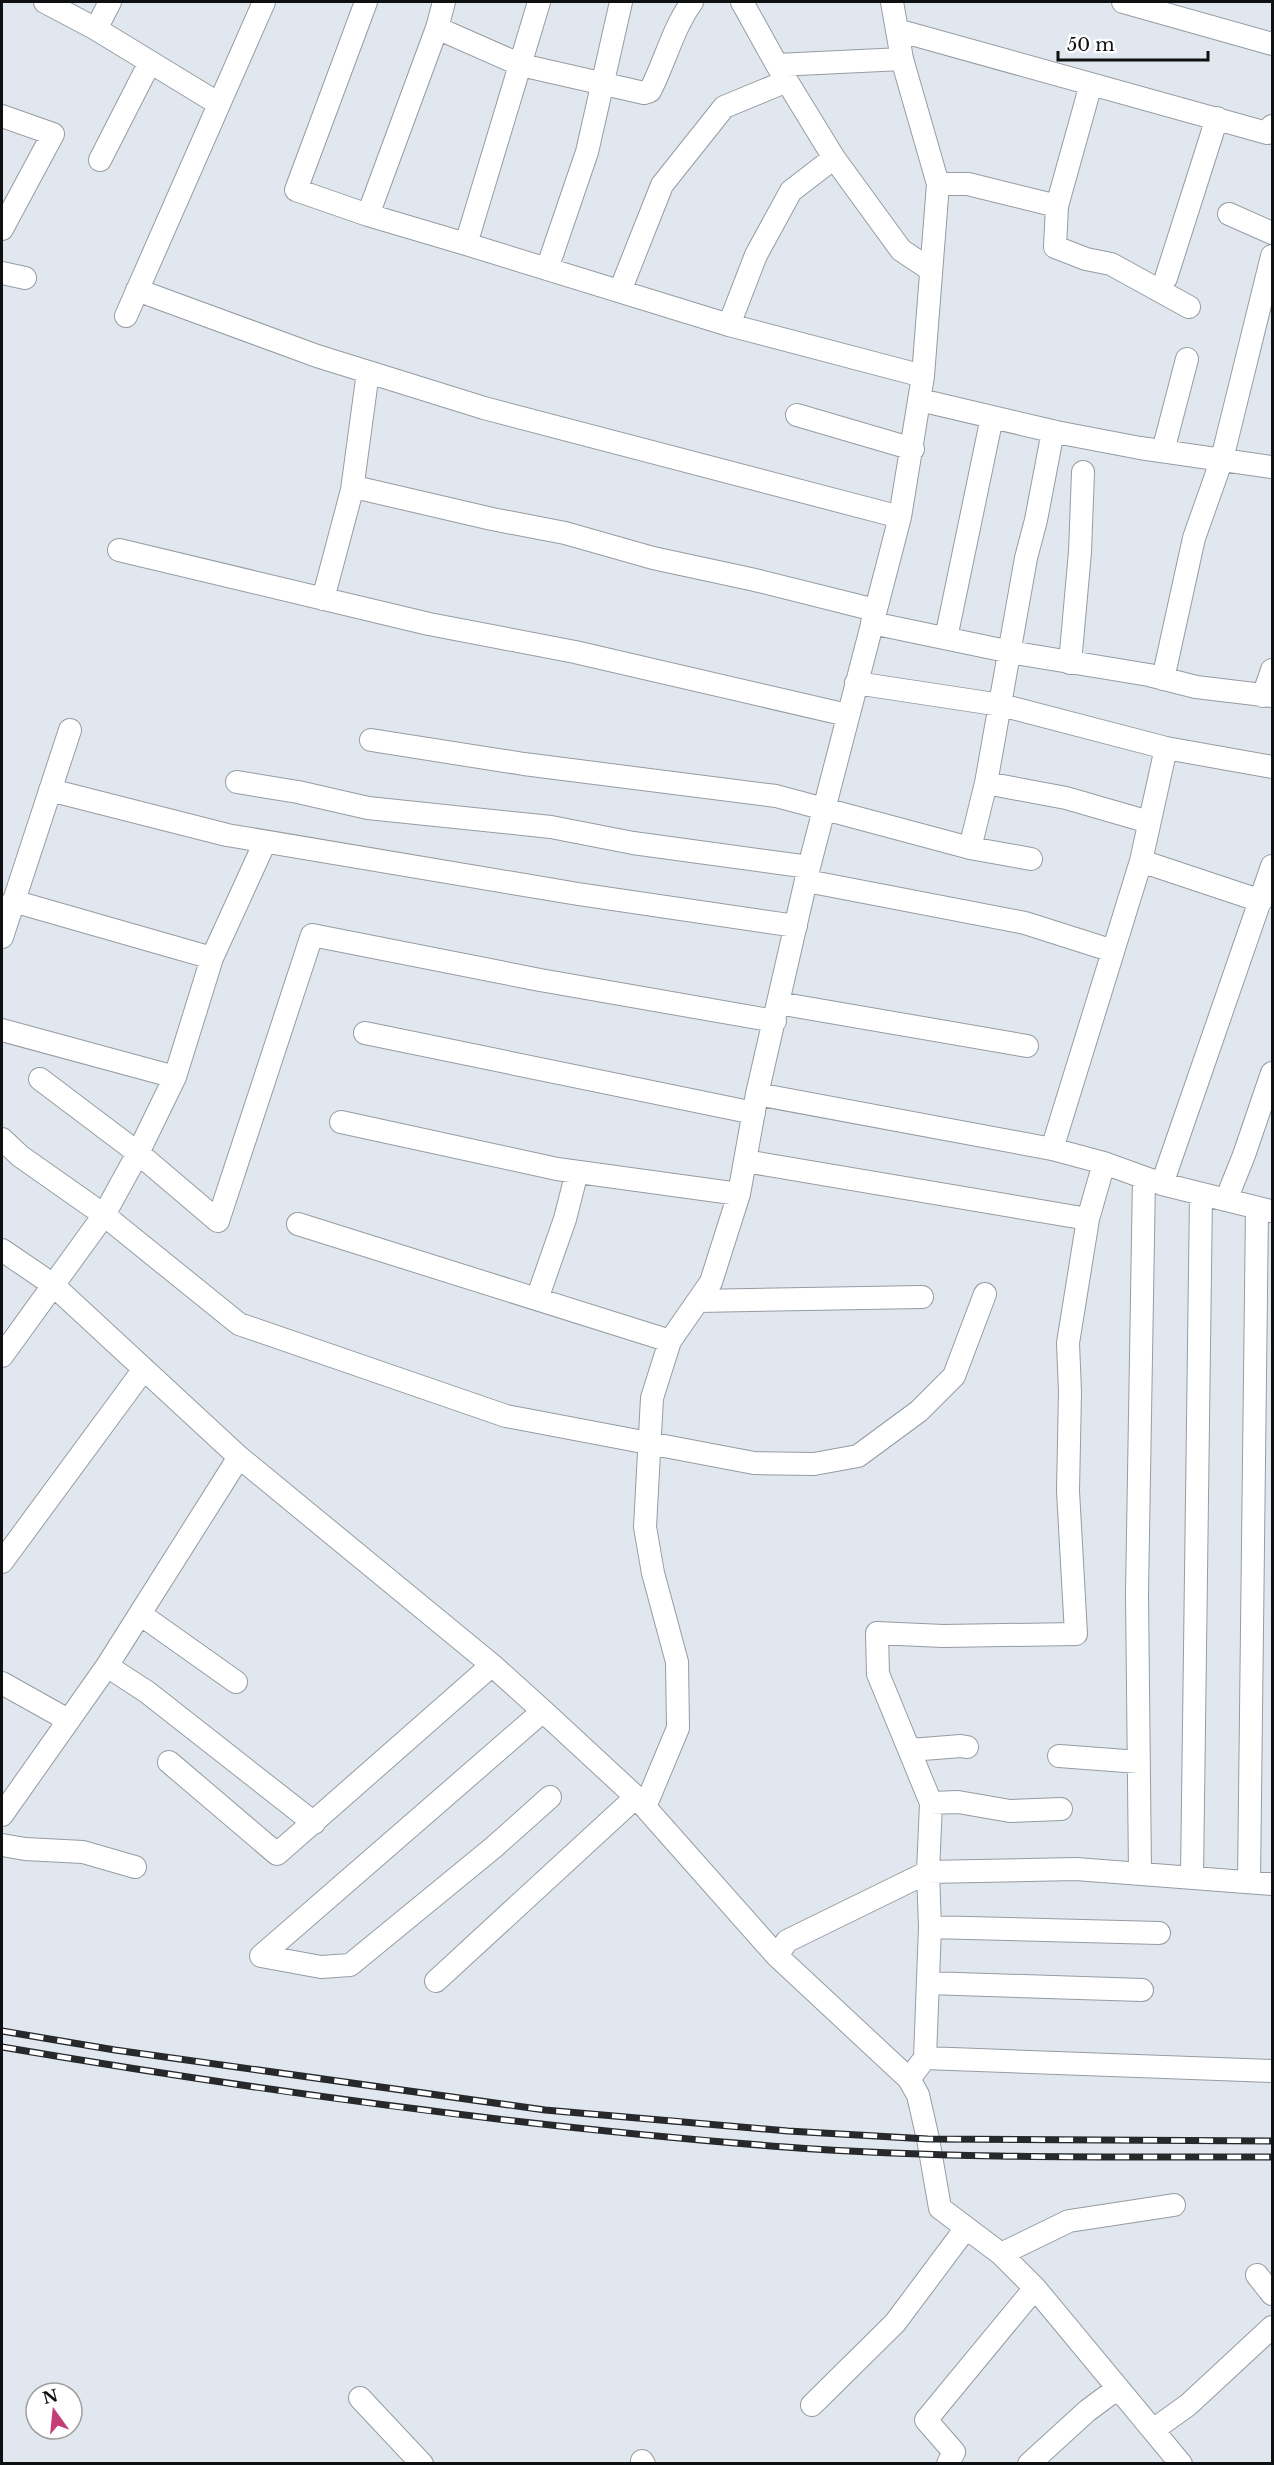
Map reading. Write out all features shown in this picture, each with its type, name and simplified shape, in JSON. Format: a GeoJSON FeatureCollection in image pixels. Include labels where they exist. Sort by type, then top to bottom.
{"type":"FeatureCollection","features":[{"type":"Feature","properties":{"kind":"street"},"geometry":{"type":"LineString","coordinates":[[45,2],[96,29],[219,104]]}},
{"type":"Feature","properties":{"kind":"street"},"geometry":{"type":"LineString","coordinates":[[96,29],[110,2]]}},
{"type":"Feature","properties":{"kind":"street"},"geometry":{"type":"LineString","coordinates":[[126,316],[264,2]]}},
{"type":"Feature","properties":{"kind":"street"},"geometry":{"type":"LineString","coordinates":[[366,2],[296,190],[368,215],[729,325],[923,376]]}},
{"type":"Feature","properties":{"kind":"street"},"geometry":{"type":"LineString","coordinates":[[368,215],[437,28],[444,2]]}},
{"type":"Feature","properties":{"kind":"street"},"geometry":{"type":"LineString","coordinates":[[466,244],[539,2]]}},
{"type":"Feature","properties":{"kind":"street"},"geometry":{"type":"LineString","coordinates":[[547,269],[587,152],[621,2]]}},
{"type":"Feature","properties":{"kind":"street"},"geometry":{"type":"LineString","coordinates":[[437,28],[521,65],[634,92],[650,91],[663,66],[682,15],[692,2]]}},
{"type":"Feature","properties":{"kind":"street"},"geometry":{"type":"LineString","coordinates":[[742,2],[834,158],[901,250],[931,270]]}},
{"type":"Feature","properties":{"kind":"street"},"geometry":{"type":"LineString","coordinates":[[436,1980],[641,1802],[678,1728],[677,1662],[653,1573],[645,1527],[652,1398],[670,1341],[711,1282],[739,1194],[756,1103],[808,874],[847,715],[900,517],[913,449],[923,376],[938,184],[902,59],[892,2]]}},
{"type":"Feature","properties":{"kind":"street"},"geometry":{"type":"LineString","coordinates":[[1124,2],[1272,44]]}},
{"type":"Feature","properties":{"kind":"street"},"geometry":{"type":"LineString","coordinates":[[897,30],[1268,133],[1272,126]]}},
{"type":"Feature","properties":{"kind":"street"},"geometry":{"type":"LineString","coordinates":[[620,291],[662,185],[724,107],[782,73],[902,59]]}},
{"type":"Feature","properties":{"kind":"street"},"geometry":{"type":"LineString","coordinates":[[100,160],[150,62]]}},
{"type":"Feature","properties":{"kind":"street"},"geometry":{"type":"LineString","coordinates":[[1091,84],[1057,206],[1055,247],[1086,259],[1111,264],[1190,307]]}},
{"type":"Feature","properties":{"kind":"street"},"geometry":{"type":"LineString","coordinates":[[2,116],[53,134],[9,199],[2,230]]}},
{"type":"Feature","properties":{"kind":"street"},"geometry":{"type":"LineString","coordinates":[[1166,278],[1217,118]]}},
{"type":"Feature","properties":{"kind":"street"},"geometry":{"type":"LineString","coordinates":[[729,325],[756,255],[792,191],[834,158]]}},
{"type":"Feature","properties":{"kind":"street"},"geometry":{"type":"LineString","coordinates":[[938,184],[968,184],[1057,206]]}},
{"type":"Feature","properties":{"kind":"street"},"geometry":{"type":"LineString","coordinates":[[1229,214],[1272,233]]}},
{"type":"Feature","properties":{"kind":"street"},"geometry":{"type":"LineString","coordinates":[[1163,679],[1194,538],[1222,459],[1272,256]]}},
{"type":"Feature","properties":{"kind":"street"},"geometry":{"type":"LineString","coordinates":[[2,273],[25,278]]}},
{"type":"Feature","properties":{"kind":"street"},"geometry":{"type":"LineString","coordinates":[[137,290],[368,372],[484,408],[900,517]]}},
{"type":"Feature","properties":{"kind":"street"},"geometry":{"type":"LineString","coordinates":[[1163,451],[1187,359]]}},
{"type":"Feature","properties":{"kind":"street"},"geometry":{"type":"LineString","coordinates":[[323,599],[352,490],[368,372]]}},
{"type":"Feature","properties":{"kind":"street"},"geometry":{"type":"LineString","coordinates":[[920,400],[1053,431],[1163,451],[1272,467]]}},
{"type":"Feature","properties":{"kind":"street"},"geometry":{"type":"LineString","coordinates":[[797,415],[913,449]]}},
{"type":"Feature","properties":{"kind":"street"},"geometry":{"type":"LineString","coordinates":[[946,638],[992,417]]}},
{"type":"Feature","properties":{"kind":"street"},"geometry":{"type":"LineString","coordinates":[[970,848],[986,783],[1009,652],[1053,431]]}},
{"type":"Feature","properties":{"kind":"street"},"geometry":{"type":"LineString","coordinates":[[1070,663],[1078,574],[1083,472]]}},
{"type":"Feature","properties":{"kind":"street"},"geometry":{"type":"LineString","coordinates":[[352,490],[363,489],[492,519],[565,533],[653,558],[755,580],[946,638],[1009,652],[1196,687],[1268,696],[1272,670]]}},
{"type":"Feature","properties":{"kind":"street"},"geometry":{"type":"LineString","coordinates":[[119,550],[429,624],[576,652],[847,715]]}},
{"type":"Feature","properties":{"kind":"street"},"geometry":{"type":"LineString","coordinates":[[856,683],[1001,705],[1166,747],[1272,767]]}},
{"type":"Feature","properties":{"kind":"street"},"geometry":{"type":"LineString","coordinates":[[2,937],[70,730]]}},
{"type":"Feature","properties":{"kind":"street"},"geometry":{"type":"LineString","coordinates":[[371,740],[524,764],[776,796],[970,848],[1031,859]]}},
{"type":"Feature","properties":{"kind":"street"},"geometry":{"type":"LineString","coordinates":[[1052,1149],[1141,861],[1166,747]]}},
{"type":"Feature","properties":{"kind":"street"},"geometry":{"type":"LineString","coordinates":[[237,782],[298,792],[368,808],[551,827],[808,874],[1025,923],[1113,951]]}},
{"type":"Feature","properties":{"kind":"street"},"geometry":{"type":"LineString","coordinates":[[986,783],[1066,798],[1149,822]]}},
{"type":"Feature","properties":{"kind":"street"},"geometry":{"type":"LineString","coordinates":[[50,790],[227,835],[265,842],[555,891],[796,926]]}},
{"type":"Feature","properties":{"kind":"street"},"geometry":{"type":"LineString","coordinates":[[2,1356],[104,1215],[138,1153],[175,1077],[212,958],[265,842]]}},
{"type":"Feature","properties":{"kind":"street"},"geometry":{"type":"LineString","coordinates":[[1141,861],[1261,901]]}},
{"type":"Feature","properties":{"kind":"street"},"geometry":{"type":"LineString","coordinates":[[1140,1873],[1137,1594],[1153,1181],[1261,901],[1272,866]]}},
{"type":"Feature","properties":{"kind":"street"},"geometry":{"type":"LineString","coordinates":[[13,902],[212,958]]}},
{"type":"Feature","properties":{"kind":"street"},"geometry":{"type":"LineString","coordinates":[[40,1079],[138,1153],[218,1221],[312,935],[776,1012],[1027,1046]]}},
{"type":"Feature","properties":{"kind":"street"},"geometry":{"type":"LineString","coordinates":[[2,1030],[175,1077]]}},
{"type":"Feature","properties":{"kind":"street"},"geometry":{"type":"LineString","coordinates":[[365,1033],[756,1103],[1052,1149],[1104,1163],[1153,1181],[1265,1210],[1249,1882]]}},
{"type":"Feature","properties":{"kind":"street"},"geometry":{"type":"LineString","coordinates":[[1226,1200],[1272,1073]]}},
{"type":"Feature","properties":{"kind":"street"},"geometry":{"type":"LineString","coordinates":[[340,1122],[577,1172],[739,1194]]}},
{"type":"Feature","properties":{"kind":"street"},"geometry":{"type":"LineString","coordinates":[[2,1138],[20,1156],[104,1215],[239,1324],[506,1416],[754,1463],[814,1464],[858,1456],[919,1411],[954,1376],[985,1294]]}},
{"type":"Feature","properties":{"kind":"street"},"geometry":{"type":"LineString","coordinates":[[745,1161],[1088,1219]]}},
{"type":"Feature","properties":{"kind":"street"},"geometry":{"type":"LineString","coordinates":[[909,2079],[925,2058],[930,1927],[928,1872],[931,1803],[878,1674],[877,1633],[943,1636],[1077,1634],[1068,1491],[1070,1392],[1068,1343],[1088,1219],[1104,1163]]}},
{"type":"Feature","properties":{"kind":"street"},"geometry":{"type":"LineString","coordinates":[[537,1299],[565,1219],[577,1172]]}},
{"type":"Feature","properties":{"kind":"street"},"geometry":{"type":"LineString","coordinates":[[1192,1877],[1201,1194]]}},
{"type":"Feature","properties":{"kind":"street"},"geometry":{"type":"LineString","coordinates":[[298,1224],[670,1341]]}},
{"type":"Feature","properties":{"kind":"street"},"geometry":{"type":"LineString","coordinates":[[2,1250],[52,1284],[239,1458],[492,1665],[641,1802],[777,1956],[909,2079],[918,2095],[939,2208],[1001,2254],[1035,2288],[1181,2463]]}},
{"type":"Feature","properties":{"kind":"street"},"geometry":{"type":"LineString","coordinates":[[698,1301],[922,1298]]}},
{"type":"Feature","properties":{"kind":"street"},"geometry":{"type":"LineString","coordinates":[[2,1562],[144,1369]]}},
{"type":"Feature","properties":{"kind":"street"},"geometry":{"type":"LineString","coordinates":[[2,1815],[107,1666],[239,1458]]}},
{"type":"Feature","properties":{"kind":"street"},"geometry":{"type":"LineString","coordinates":[[140,1614],[236,1682]]}},
{"type":"Feature","properties":{"kind":"street"},"geometry":{"type":"LineString","coordinates":[[169,1762],[277,1854],[492,1665]]}},
{"type":"Feature","properties":{"kind":"street"},"geometry":{"type":"LineString","coordinates":[[107,1666],[147,1692],[314,1823]]}},
{"type":"Feature","properties":{"kind":"street"},"geometry":{"type":"LineString","coordinates":[[2,1683],[68,1720]]}},
{"type":"Feature","properties":{"kind":"street"},"geometry":{"type":"LineString","coordinates":[[543,1711],[261,1956],[321,1967],[350,1965],[494,1847],[550,1797]]}},
{"type":"Feature","properties":{"kind":"street"},"geometry":{"type":"LineString","coordinates":[[910,1750],[968,1747]]}},
{"type":"Feature","properties":{"kind":"street"},"geometry":{"type":"LineString","coordinates":[[1059,1756],[1138,1762]]}},
{"type":"Feature","properties":{"kind":"street"},"geometry":{"type":"LineString","coordinates":[[931,1803],[958,1802],[1010,1811],[1061,1809]]}},
{"type":"Feature","properties":{"kind":"street"},"geometry":{"type":"LineString","coordinates":[[2,1845],[25,1849],[83,1852],[135,1867]]}},
{"type":"Feature","properties":{"kind":"street"},"geometry":{"type":"LineString","coordinates":[[777,1956],[787,1941],[928,1872],[1076,1869],[1272,1884]]}},
{"type":"Feature","properties":{"kind":"street"},"geometry":{"type":"LineString","coordinates":[[930,1927],[1158,1933]]}},
{"type":"Feature","properties":{"kind":"street"},"geometry":{"type":"LineString","coordinates":[[928,1983],[1142,1990]]}},
{"type":"Feature","properties":{"kind":"street"},"geometry":{"type":"LineString","coordinates":[[925,2058],[1272,2071]]}},
{"type":"Feature","properties":{"kind":"street"},"geometry":{"type":"LineString","coordinates":[[1001,2254],[1069,2221],[1174,2205]]}},
{"type":"Feature","properties":{"kind":"street"},"geometry":{"type":"LineString","coordinates":[[812,2404],[895,2323],[966,2228]]}},
{"type":"Feature","properties":{"kind":"street"},"geometry":{"type":"LineString","coordinates":[[1257,2275],[1272,2294]]}},
{"type":"Feature","properties":{"kind":"street"},"geometry":{"type":"LineString","coordinates":[[948,2463],[954,2452],[926,2420],[1035,2288]]}},
{"type":"Feature","properties":{"kind":"street"},"geometry":{"type":"LineString","coordinates":[[1153,2430],[1188,2405],[1272,2326]]}},
{"type":"Feature","properties":{"kind":"street"},"geometry":{"type":"LineString","coordinates":[[1029,2463],[1087,2411],[1118,2388]]}},
{"type":"Feature","properties":{"kind":"street"},"geometry":{"type":"LineString","coordinates":[[360,2398],[422,2463]]}},
{"type":"Feature","properties":{"kind":"railway"},"geometry":{"type":"LineString","coordinates":[[2,2031],[115,2050],[545,2110],[788,2131],[928,2139],[1272,2141]]}},
{"type":"Feature","properties":{"kind":"railway"},"geometry":{"type":"LineString","coordinates":[[2,2047],[294,2093],[490,2118],[686,2139],[907,2154],[1272,2157]]}}]}
